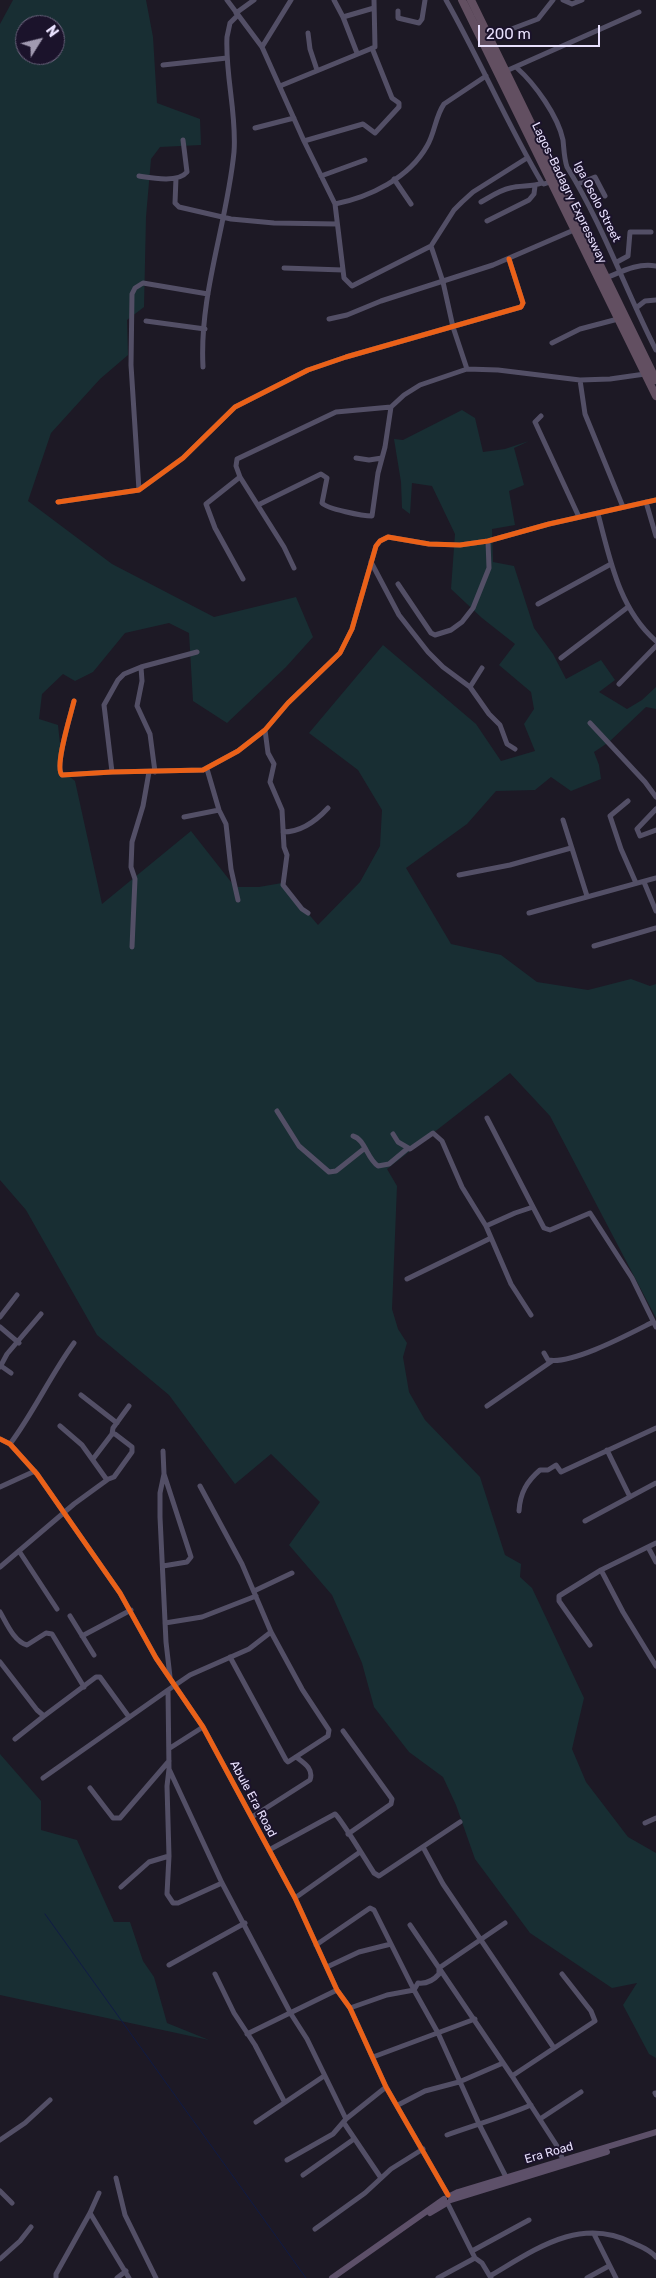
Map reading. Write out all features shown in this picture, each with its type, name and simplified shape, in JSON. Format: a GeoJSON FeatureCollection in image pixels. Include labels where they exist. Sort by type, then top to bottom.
{"type":"FeatureCollection","features":[{"type":"Feature","properties":{"kind":"highway","name":"Lagos-Badagry Expressway"},"geometry":{"type":"LineString","coordinates":[[462,0],[546,182],[574,230],[618,319],[651,371],[656,396]]}},
{"type":"Feature","properties":{"kind":"highway","name":"Lagos-Badagry Expressway"},"geometry":{"type":"LineString","coordinates":[[473,1],[656,380]]}},
{"type":"Feature","properties":{"kind":"main road","name":"Era Road"},"geometry":{"type":"LineString","coordinates":[[448,2200],[506,2177],[656,2132]]}},
{"type":"Feature","properties":{"kind":"main road"},"geometry":{"type":"LineString","coordinates":[[332,2278],[448,2200],[656,2136]]}},
{"type":"Feature","properties":{"kind":"main road"},"geometry":{"type":"LineString","coordinates":[[340,2278],[448,2200]]}},
{"type":"Feature","properties":{"kind":"street"},"geometry":{"type":"LineString","coordinates":[[227,0],[262,47],[304,141],[335,204],[343,270],[348,284],[355,285],[431,246],[454,210],[467,197],[527,158]]}},
{"type":"Feature","properties":{"kind":"street"},"geometry":{"type":"LineString","coordinates":[[203,367],[202,345],[208,294],[213,260],[225,218],[234,141],[227,58],[228,29],[237,14],[254,0]]}},
{"type":"Feature","properties":{"kind":"street"},"geometry":{"type":"LineString","coordinates":[[262,47],[292,0]]}},
{"type":"Feature","properties":{"kind":"street"},"geometry":{"type":"LineString","coordinates":[[334,0],[344,17],[357,53]]}},
{"type":"Feature","properties":{"kind":"street"},"geometry":{"type":"LineString","coordinates":[[280,86],[375,47],[374,0]]}},
{"type":"Feature","properties":{"kind":"street"},"geometry":{"type":"LineString","coordinates":[[398,11],[398,18],[400,20],[419,23],[422,19],[425,0]]}},
{"type":"Feature","properties":{"kind":"street"},"geometry":{"type":"LineString","coordinates":[[446,0],[527,158],[546,182],[535,186],[523,185],[506,189],[481,202]]}},
{"type":"Feature","properties":{"kind":"street"},"geometry":{"type":"LineString","coordinates":[[488,35],[501,33],[538,19],[553,0]]}},
{"type":"Feature","properties":{"kind":"street"},"geometry":{"type":"LineString","coordinates":[[563,0],[572,4],[582,0]]}},
{"type":"Feature","properties":{"kind":"street"},"geometry":{"type":"LineString","coordinates":[[344,17],[374,8]]}},
{"type":"Feature","properties":{"kind":"street"},"geometry":{"type":"LineString","coordinates":[[506,71],[517,68],[639,12]]}},
{"type":"Feature","properties":{"kind":"street"},"geometry":{"type":"LineString","coordinates":[[308,32],[310,49],[317,70]]}},
{"type":"Feature","properties":{"kind":"street"},"geometry":{"type":"LineString","coordinates":[[304,141],[363,124],[375,133],[399,107],[399,103],[392,98],[388,90],[372,48]]}},
{"type":"Feature","properties":{"kind":"street"},"geometry":{"type":"LineString","coordinates":[[163,65],[227,58]]}},
{"type":"Feature","properties":{"kind":"street","name":"Iga Osolo Street"},"geometry":{"type":"LineString","coordinates":[[517,68],[533,83],[555,121],[563,141],[563,151],[567,167],[578,184],[617,262],[656,350]]}},
{"type":"Feature","properties":{"kind":"street"},"geometry":{"type":"LineString","coordinates":[[335,204],[364,197],[394,180],[410,168],[428,146],[440,110],[444,104],[486,76]]}},
{"type":"Feature","properties":{"kind":"street"},"geometry":{"type":"LineString","coordinates":[[255,128],[294,118]]}},
{"type":"Feature","properties":{"kind":"street"},"geometry":{"type":"LineString","coordinates":[[139,176],[176,178],[184,175],[187,172],[183,140]]}},
{"type":"Feature","properties":{"kind":"street"},"geometry":{"type":"LineString","coordinates":[[321,176],[365,160]]}},
{"type":"Feature","properties":{"kind":"street"},"geometry":{"type":"LineString","coordinates":[[554,172],[567,167]]}},
{"type":"Feature","properties":{"kind":"street"},"geometry":{"type":"LineString","coordinates":[[578,184],[595,176],[605,196]]}},
{"type":"Feature","properties":{"kind":"street"},"geometry":{"type":"LineString","coordinates":[[176,178],[176,205],[225,218],[274,223],[337,224]]}},
{"type":"Feature","properties":{"kind":"street"},"geometry":{"type":"LineString","coordinates":[[394,180],[411,204]]}},
{"type":"Feature","properties":{"kind":"street"},"geometry":{"type":"LineString","coordinates":[[487,222],[529,200],[534,194],[535,186]]}},
{"type":"Feature","properties":{"kind":"street"},"geometry":{"type":"LineString","coordinates":[[329,318],[347,315],[381,301],[509,259],[574,230]]}},
{"type":"Feature","properties":{"kind":"street"},"geometry":{"type":"LineString","coordinates":[[617,262],[628,256],[630,232],[651,232]]}},
{"type":"Feature","properties":{"kind":"street"},"geometry":{"type":"LineString","coordinates":[[431,246],[443,282],[452,327],[468,369]]}},
{"type":"Feature","properties":{"kind":"street"},"geometry":{"type":"LineString","coordinates":[[58,502],[139,490],[183,458],[235,407],[329,362],[522,305],[509,259]]}},
{"type":"Feature","properties":{"kind":"street"},"geometry":{"type":"LineString","coordinates":[[606,278],[641,265],[656,266]]}},
{"type":"Feature","properties":{"kind":"street"},"geometry":{"type":"LineString","coordinates":[[284,268],[343,270]]}},
{"type":"Feature","properties":{"kind":"street"},"geometry":{"type":"LineString","coordinates":[[139,490],[131,365],[132,294],[135,288],[143,283],[208,294]]}},
{"type":"Feature","properties":{"kind":"street"},"geometry":{"type":"LineString","coordinates":[[636,308],[645,300],[656,300]]}},
{"type":"Feature","properties":{"kind":"street"},"geometry":{"type":"LineString","coordinates":[[552,343],[580,329],[618,319]]}},
{"type":"Feature","properties":{"kind":"street"},"geometry":{"type":"LineString","coordinates":[[146,321],[205,328]]}},
{"type":"Feature","properties":{"kind":"street"},"geometry":{"type":"LineString","coordinates":[[258,505],[322,474],[327,478],[322,503],[324,506],[372,516],[374,514],[378,473],[391,407],[404,395],[420,385],[468,369],[498,370],[580,380],[610,379],[651,371]]}},
{"type":"Feature","properties":{"kind":"street"},"geometry":{"type":"LineString","coordinates":[[580,380],[585,414],[623,507]]}},
{"type":"Feature","properties":{"kind":"street"},"geometry":{"type":"LineString","coordinates":[[294,568],[240,477],[236,466],[237,459],[336,412],[391,407]]}},
{"type":"Feature","properties":{"kind":"street"},"geometry":{"type":"LineString","coordinates":[[541,416],[535,422],[579,517]]}},
{"type":"Feature","properties":{"kind":"street"},"geometry":{"type":"LineString","coordinates":[[356,458],[369,460],[382,458]]}},
{"type":"Feature","properties":{"kind":"street"},"geometry":{"type":"LineString","coordinates":[[240,477],[206,504],[215,528],[243,579]]}},
{"type":"Feature","properties":{"kind":"street"},"geometry":{"type":"LineString","coordinates":[[74,701],[64,735],[60,774],[62,776],[112,772],[207,769],[238,751],[265,730],[288,703],[340,652],[352,629],[370,561],[380,541],[388,538],[460,545],[488,541],[579,517],[656,500]]}},
{"type":"Feature","properties":{"kind":"street"},"geometry":{"type":"LineString","coordinates":[[646,502],[656,536]]}},
{"type":"Feature","properties":{"kind":"street"},"geometry":{"type":"LineString","coordinates":[[598,514],[611,564],[628,607],[637,621],[656,641]]}},
{"type":"Feature","properties":{"kind":"street"},"geometry":{"type":"LineString","coordinates":[[398,584],[432,634],[438,635],[451,630],[468,616],[477,600],[489,568],[488,541]]}},
{"type":"Feature","properties":{"kind":"street"},"geometry":{"type":"LineString","coordinates":[[370,561],[399,615],[414,635],[443,667],[470,687],[488,714],[500,725],[507,744],[515,749]]}},
{"type":"Feature","properties":{"kind":"street"},"geometry":{"type":"LineString","coordinates":[[538,604],[611,564]]}},
{"type":"Feature","properties":{"kind":"street"},"geometry":{"type":"LineString","coordinates":[[561,658],[628,607]]}},
{"type":"Feature","properties":{"kind":"street"},"geometry":{"type":"LineString","coordinates":[[619,684],[656,646]]}},
{"type":"Feature","properties":{"kind":"street"},"geometry":{"type":"LineString","coordinates":[[112,772],[105,702],[124,674],[141,667],[197,652]]}},
{"type":"Feature","properties":{"kind":"street"},"geometry":{"type":"LineString","coordinates":[[132,946],[135,879],[131,867],[132,842],[152,772],[150,734],[137,706],[142,681],[141,667]]}},
{"type":"Feature","properties":{"kind":"street"},"geometry":{"type":"LineString","coordinates":[[470,687],[482,668]]}},
{"type":"Feature","properties":{"kind":"street"},"geometry":{"type":"LineString","coordinates":[[590,723],[633,768],[656,797]]}},
{"type":"Feature","properties":{"kind":"street"},"geometry":{"type":"LineString","coordinates":[[265,730],[268,753],[274,764],[270,782],[282,810],[284,847],[288,860],[283,876],[283,886],[302,909],[308,913]]}},
{"type":"Feature","properties":{"kind":"street"},"geometry":{"type":"LineString","coordinates":[[207,769],[219,810],[226,824],[231,869],[238,900]]}},
{"type":"Feature","properties":{"kind":"street"},"geometry":{"type":"LineString","coordinates":[[628,802],[610,816],[620,849],[636,883]]}},
{"type":"Feature","properties":{"kind":"street"},"geometry":{"type":"LineString","coordinates":[[283,832],[289,832],[308,825],[328,808]]}},
{"type":"Feature","properties":{"kind":"street"},"geometry":{"type":"LineString","coordinates":[[656,809],[637,829],[640,836],[656,830]]}},
{"type":"Feature","properties":{"kind":"street"},"geometry":{"type":"LineString","coordinates":[[184,817],[219,810]]}},
{"type":"Feature","properties":{"kind":"street"},"geometry":{"type":"LineString","coordinates":[[563,820],[586,896]]}},
{"type":"Feature","properties":{"kind":"street"},"geometry":{"type":"LineString","coordinates":[[459,874],[510,865],[571,848]]}},
{"type":"Feature","properties":{"kind":"street"},"geometry":{"type":"LineString","coordinates":[[529,913],[656,878]]}},
{"type":"Feature","properties":{"kind":"street"},"geometry":{"type":"LineString","coordinates":[[644,882],[656,911]]}},
{"type":"Feature","properties":{"kind":"street"},"geometry":{"type":"LineString","coordinates":[[594,946],[656,928]]}},
{"type":"Feature","properties":{"kind":"street"},"geometry":{"type":"LineString","coordinates":[[277,1111],[299,1146],[329,1172],[336,1171],[364,1148]]}},
{"type":"Feature","properties":{"kind":"street"},"geometry":{"type":"LineString","coordinates":[[486,1118],[544,1228],[550,1230],[590,1213],[632,1278],[655,1324],[582,1354],[552,1361],[487,1406]]}},
{"type":"Feature","properties":{"kind":"street"},"geometry":{"type":"LineString","coordinates":[[392,1134],[407,1149]]}},
{"type":"Feature","properties":{"kind":"street"},"geometry":{"type":"LineString","coordinates":[[353,1136],[357,1137],[372,1161],[381,1167],[389,1164],[407,1149],[410,1150],[433,1134],[442,1141],[462,1187],[492,1238],[511,1284],[531,1314]]}},
{"type":"Feature","properties":{"kind":"street"},"geometry":{"type":"LineString","coordinates":[[486,1226],[515,1212],[533,1207]]}},
{"type":"Feature","properties":{"kind":"street"},"geometry":{"type":"LineString","coordinates":[[407,1279],[492,1238]]}},
{"type":"Feature","properties":{"kind":"street"},"geometry":{"type":"LineString","coordinates":[[0,1317],[17,1295]]}},
{"type":"Feature","properties":{"kind":"street"},"geometry":{"type":"LineString","coordinates":[[11,1373],[0,1367],[7,1354],[41,1314]]}},
{"type":"Feature","properties":{"kind":"street"},"geometry":{"type":"LineString","coordinates":[[0,1327],[19,1342]]}},
{"type":"Feature","properties":{"kind":"street"},"geometry":{"type":"LineString","coordinates":[[10,1444],[34,1410],[56,1367],[74,1343]]}},
{"type":"Feature","properties":{"kind":"street"},"geometry":{"type":"LineString","coordinates":[[544,1353],[548,1360],[552,1361]]}},
{"type":"Feature","properties":{"kind":"street"},"geometry":{"type":"LineString","coordinates":[[81,1395],[117,1424]]}},
{"type":"Feature","properties":{"kind":"street"},"geometry":{"type":"LineString","coordinates":[[93,1459],[112,1434],[129,1406]]}},
{"type":"Feature","properties":{"kind":"street"},"geometry":{"type":"LineString","coordinates":[[60,1426],[82,1445],[106,1480]]}},
{"type":"Feature","properties":{"kind":"street"},"geometry":{"type":"LineString","coordinates":[[519,1510],[519,1501],[525,1487],[540,1470],[548,1470],[556,1465],[561,1472],[656,1428]]}},
{"type":"Feature","properties":{"kind":"street"},"geometry":{"type":"LineString","coordinates":[[0,1568],[106,1480],[114,1477],[133,1449],[130,1444],[112,1434]]}},
{"type":"Feature","properties":{"kind":"street","name":"Abule Era Road"},"geometry":{"type":"LineString","coordinates":[[0,1439],[10,1444],[35,1471],[131,1610],[156,1658],[203,1727],[295,1898],[337,1990],[350,2008],[386,2087],[423,2149],[475,2258],[482,2263],[491,2277]]}},
{"type":"Feature","properties":{"kind":"street"},"geometry":{"type":"LineString","coordinates":[[607,1450],[630,1498]]}},
{"type":"Feature","properties":{"kind":"street"},"geometry":{"type":"LineString","coordinates":[[163,1452],[164,1474],[160,1493],[165,1623],[170,1679]]}},
{"type":"Feature","properties":{"kind":"street"},"geometry":{"type":"LineString","coordinates":[[0,1487],[35,1471]]}},
{"type":"Feature","properties":{"kind":"street"},"geometry":{"type":"LineString","coordinates":[[163,1566],[187,1562],[191,1557],[164,1474]]}},
{"type":"Feature","properties":{"kind":"street"},"geometry":{"type":"LineString","coordinates":[[585,1521],[656,1483]]}},
{"type":"Feature","properties":{"kind":"street"},"geometry":{"type":"LineString","coordinates":[[200,1486],[225,1530],[255,1594],[270,1632],[302,1689],[329,1730],[328,1736],[288,1762],[284,1758],[230,1658]]}},
{"type":"Feature","properties":{"kind":"street"},"geometry":{"type":"LineString","coordinates":[[590,1645],[558,1598],[568,1588],[656,1543]]}},
{"type":"Feature","properties":{"kind":"street"},"geometry":{"type":"LineString","coordinates":[[648,1547],[656,1562]]}},
{"type":"Feature","properties":{"kind":"street"},"geometry":{"type":"LineString","coordinates":[[19,1551],[57,1609]]}},
{"type":"Feature","properties":{"kind":"street"},"geometry":{"type":"LineString","coordinates":[[601,1570],[623,1612],[656,1666]]}},
{"type":"Feature","properties":{"kind":"street"},"geometry":{"type":"LineString","coordinates":[[165,1623],[202,1617],[255,1594],[292,1573]]}},
{"type":"Feature","properties":{"kind":"street"},"geometry":{"type":"LineString","coordinates":[[82,1636],[131,1610]]}},
{"type":"Feature","properties":{"kind":"street"},"geometry":{"type":"LineString","coordinates":[[0,1612],[18,1640],[23,1644],[27,1645],[46,1633],[52,1634],[84,1687]]}},
{"type":"Feature","properties":{"kind":"street"},"geometry":{"type":"LineString","coordinates":[[70,1616],[94,1655]]}},
{"type":"Feature","properties":{"kind":"street"},"geometry":{"type":"LineString","coordinates":[[43,1778],[190,1675],[258,1644],[270,1632]]}},
{"type":"Feature","properties":{"kind":"street"},"geometry":{"type":"LineString","coordinates":[[0,1662],[37,1710],[44,1716]]}},
{"type":"Feature","properties":{"kind":"street"},"geometry":{"type":"LineString","coordinates":[[15,1738],[96,1677],[100,1677],[129,1717]]}},
{"type":"Feature","properties":{"kind":"street"},"geometry":{"type":"LineString","coordinates":[[168,1690],[170,1748],[167,1786],[168,1894],[173,1903],[184,1901],[222,1883]]}},
{"type":"Feature","properties":{"kind":"street"},"geometry":{"type":"LineString","coordinates":[[170,1748],[203,1727]]}},
{"type":"Feature","properties":{"kind":"street"},"geometry":{"type":"LineString","coordinates":[[343,1731],[392,1799],[392,1804],[348,1834]]}},
{"type":"Feature","properties":{"kind":"street"},"geometry":{"type":"LineString","coordinates":[[252,1816],[310,1780],[312,1772],[309,1767],[296,1757]]}},
{"type":"Feature","properties":{"kind":"street"},"geometry":{"type":"LineString","coordinates":[[90,1788],[113,1818],[120,1818],[170,1760]]}},
{"type":"Feature","properties":{"kind":"street"},"geometry":{"type":"LineString","coordinates":[[169,1769],[222,1883],[245,1923],[291,2014],[307,2039],[354,2139],[381,2178]]}},
{"type":"Feature","properties":{"kind":"street"},"geometry":{"type":"LineString","coordinates":[[269,1850],[335,1814],[340,1817],[348,1834],[374,1873],[379,1876],[460,1822]]}},
{"type":"Feature","properties":{"kind":"street"},"geometry":{"type":"LineString","coordinates":[[645,1823],[656,1818]]}},
{"type":"Feature","properties":{"kind":"street"},"geometry":{"type":"LineString","coordinates":[[423,1847],[443,1884],[554,2048]]}},
{"type":"Feature","properties":{"kind":"street"},"geometry":{"type":"LineString","coordinates":[[295,1898],[360,1852]]}},
{"type":"Feature","properties":{"kind":"street"},"geometry":{"type":"LineString","coordinates":[[121,1887],[150,1862],[169,1856]]}},
{"type":"Feature","properties":{"kind":"street"},"geometry":{"type":"LineString","coordinates":[[316,1945],[370,1908],[374,1910],[414,1990],[438,2032],[459,2082],[506,2177]]}},
{"type":"Feature","properties":{"kind":"street"},"geometry":{"type":"LineString","coordinates":[[168,1965],[245,1923]]}},
{"type":"Feature","properties":{"kind":"street"},"geometry":{"type":"LineString","coordinates":[[439,1968],[505,1923]]}},
{"type":"Feature","properties":{"kind":"street"},"geometry":{"type":"LineString","coordinates":[[410,1925],[475,2019],[531,2105],[557,2146],[563,2160]]}},
{"type":"Feature","properties":{"kind":"street"},"geometry":{"type":"LineString","coordinates":[[327,1967],[359,1952],[391,1944]]}},
{"type":"Feature","properties":{"kind":"street"},"geometry":{"type":"LineString","coordinates":[[350,2008],[387,1995],[414,1990],[418,1983],[424,1984],[434,1979],[439,1974],[439,1968]]}},
{"type":"Feature","properties":{"kind":"street"},"geometry":{"type":"LineString","coordinates":[[215,1974],[284,2101]]}},
{"type":"Feature","properties":{"kind":"street"},"geometry":{"type":"LineString","coordinates":[[512,2076],[595,2021],[591,2011],[562,1974]]}},
{"type":"Feature","properties":{"kind":"street"},"geometry":{"type":"LineString","coordinates":[[247,2034],[337,1990]]}},
{"type":"Feature","properties":{"kind":"street"},"geometry":{"type":"LineString","coordinates":[[373,2057],[475,2019]]}},
{"type":"Feature","properties":{"kind":"street"},"geometry":{"type":"LineString","coordinates":[[398,2105],[425,2091],[459,2082],[503,2062]]}},
{"type":"Feature","properties":{"kind":"street"},"geometry":{"type":"LineString","coordinates":[[256,2122],[284,2101],[324,2076]]}},
{"type":"Feature","properties":{"kind":"street"},"geometry":{"type":"LineString","coordinates":[[287,2160],[332,2134],[386,2087]]}},
{"type":"Feature","properties":{"kind":"street"},"geometry":{"type":"LineString","coordinates":[[540,2119],[581,2092]]}},
{"type":"Feature","properties":{"kind":"street"},"geometry":{"type":"LineString","coordinates":[[0,2140],[24,2123],[50,2100]]}},
{"type":"Feature","properties":{"kind":"street"},"geometry":{"type":"LineString","coordinates":[[448,2135],[468,2127],[480,2126],[531,2105]]}},
{"type":"Feature","properties":{"kind":"street"},"geometry":{"type":"LineString","coordinates":[[304,2175],[354,2139]]}},
{"type":"Feature","properties":{"kind":"street"},"geometry":{"type":"LineString","coordinates":[[315,2229],[365,2193],[391,2169],[423,2149]]}},
{"type":"Feature","properties":{"kind":"street"},"geometry":{"type":"LineString","coordinates":[[116,2178],[125,2215],[156,2278]]}},
{"type":"Feature","properties":{"kind":"street"},"geometry":{"type":"LineString","coordinates":[[0,2191],[12,2203]]}},
{"type":"Feature","properties":{"kind":"street"},"geometry":{"type":"LineString","coordinates":[[56,2278],[56,2274],[99,2193]]}},
{"type":"Feature","properties":{"kind":"street"},"geometry":{"type":"LineString","coordinates":[[90,2213],[129,2278]]}},
{"type":"Feature","properties":{"kind":"street"},"geometry":{"type":"LineString","coordinates":[[472,2251],[501,2237],[529,2220]]}},
{"type":"Feature","properties":{"kind":"street"},"geometry":{"type":"LineString","coordinates":[[0,2259],[20,2241],[31,2227]]}},
{"type":"Feature","properties":{"kind":"street"},"geometry":{"type":"LineString","coordinates":[[491,2277],[534,2250],[580,2232],[618,2235],[650,2251],[656,2258]]}},
{"type":"Feature","properties":{"kind":"street"},"geometry":{"type":"LineString","coordinates":[[594,2234],[616,2278]]}},
{"type":"Feature","properties":{"kind":"street"},"geometry":{"type":"LineString","coordinates":[[438,2278],[475,2258]]}},
{"type":"Feature","properties":{"kind":"street"},"geometry":{"type":"LineString","coordinates":[[587,2278],[609,2266]]}},
{"type":"Feature","properties":{"kind":"street"},"geometry":{"type":"LineString","coordinates":[[117,2278],[126,2271]]}},
{"type":"Feature","properties":{"kind":"green space"},"geometry":{"type":"Polygon","coordinates":[[[13,0],[146,0],[153,37],[157,103],[200,119],[201,145],[160,147],[151,159],[146,217],[144,307],[127,320],[128,355],[100,379],[51,433],[28,501],[112,564],[214,617],[296,597],[313,637],[286,667],[227,723],[193,701],[189,633],[169,623],[125,633],[93,672],[75,681],[63,674],[42,694],[39,719],[58,725],[63,771],[75,781],[102,904],[191,831],[235,887],[259,887],[282,883],[318,925],[360,882],[380,846],[382,810],[358,770],[309,733],[383,645],[476,724],[501,761],[535,751],[524,724],[534,709],[531,692],[499,665],[515,644],[482,618],[451,589],[455,534],[432,486],[412,483],[410,514],[402,508],[401,482],[394,439],[403,440],[462,410],[475,418],[483,452],[505,449],[529,441],[514,448],[524,485],[509,491],[515,525],[492,529],[493,562],[514,566],[534,628],[553,654],[566,679],[601,660],[615,680],[599,692],[627,709],[642,700],[656,687],[656,709],[646,707],[609,742],[594,752],[599,765],[601,779],[571,791],[551,777],[535,790],[496,791],[467,824],[406,868],[451,944],[501,955],[537,982],[588,990],[631,979],[650,986],[656,984],[656,1318],[550,1116],[510,1073],[387,1169],[397,1186],[392,1309],[398,1329],[407,1343],[403,1357],[409,1392],[425,1420],[480,1477],[505,1555],[521,1564],[520,1577],[532,1588],[584,1698],[572,1749],[586,1782],[628,1837],[656,1853],[656,2058],[649,2054],[623,2005],[637,1983],[612,1988],[530,1933],[475,1859],[456,1805],[443,1777],[409,1752],[374,1707],[362,1663],[332,1595],[289,1545],[320,1502],[271,1454],[235,1484],[169,1395],[97,1335],[26,1210],[0,1180],[0,24],[13,0]]]}},
{"type":"Feature","properties":{"kind":"green space"},"geometry":{"type":"Polygon","coordinates":[[[0,1754],[41,1801],[41,1830],[77,1840],[114,1922],[130,1922],[143,1961],[154,1977],[167,2023],[209,2040],[0,1995],[0,1754]]]}},
{"type":"Feature","properties":{"kind":"waterway"},"geometry":{"type":"LineString","coordinates":[[45,1914],[306,2278]]}},
{"type":"Feature","properties":{"kind":"cycle path"},"geometry":{"type":"LineString","coordinates":[[58,502],[139,490],[183,458],[235,407],[308,370],[346,357],[521,307],[523,303],[509,259]]}},
{"type":"Feature","properties":{"kind":"cycle path"},"geometry":{"type":"LineString","coordinates":[[74,701],[61,751],[60,770],[62,775],[203,770],[238,751],[265,730],[288,703],[340,653],[352,629],[376,546],[380,541],[388,537],[429,544],[460,545],[488,541],[549,524],[656,500]]}},
{"type":"Feature","properties":{"kind":"cycle path"},"geometry":{"type":"LineString","coordinates":[[0,1439],[10,1444],[37,1474],[120,1593],[156,1658],[203,1727],[295,1898],[337,1990],[350,2008],[386,2087],[448,2195]]}}]}
